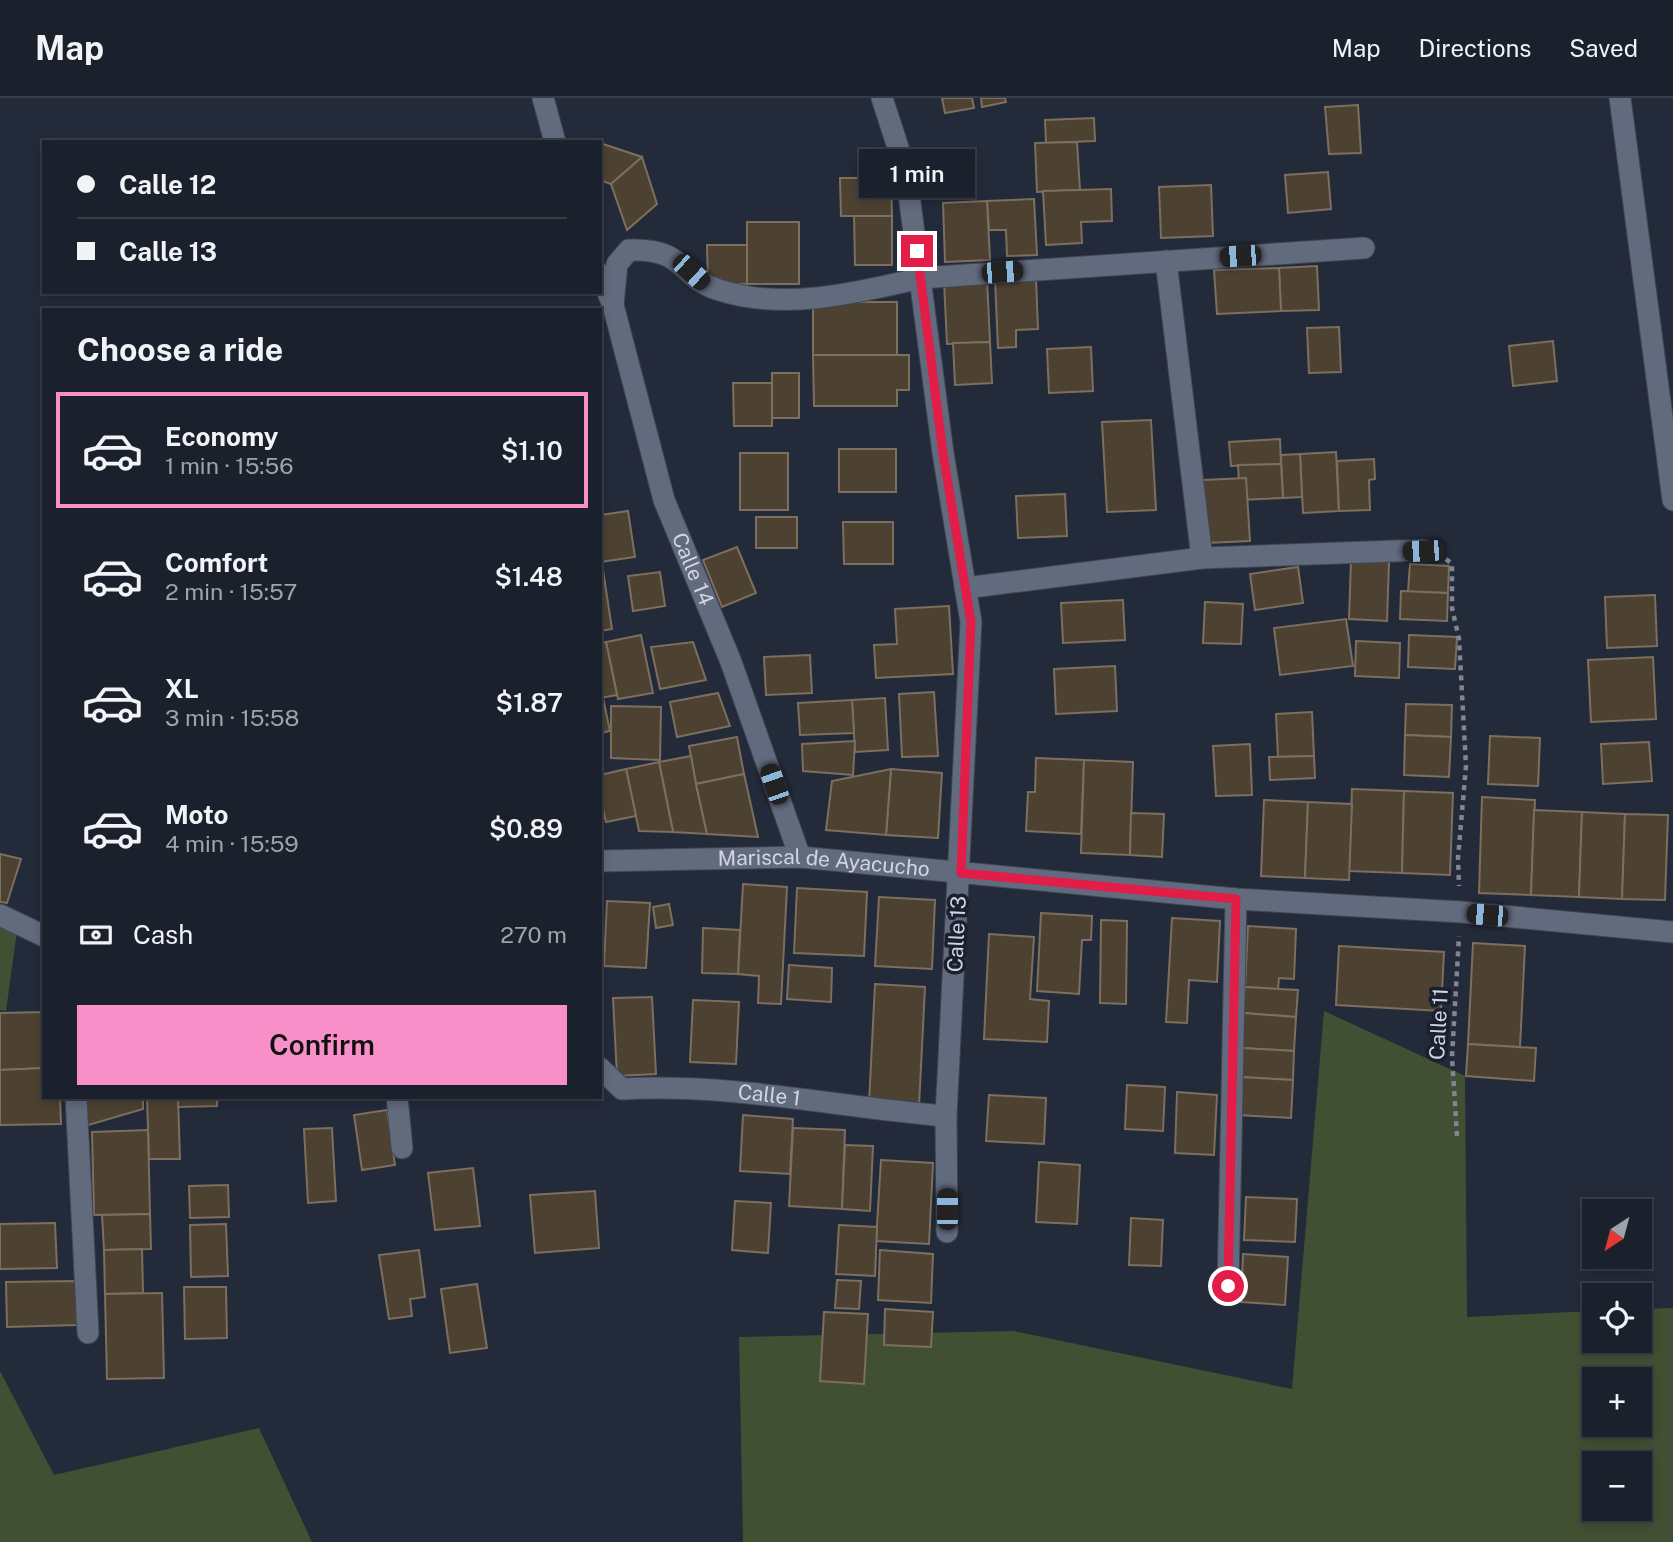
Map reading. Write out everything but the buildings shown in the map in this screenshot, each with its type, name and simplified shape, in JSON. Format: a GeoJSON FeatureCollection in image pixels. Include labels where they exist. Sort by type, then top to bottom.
{"type":"FeatureCollection","features":[{"type":"Feature","properties":{"kind":"street"},"geometry":{"type":"LineString","coordinates":[[543,98],[554,140]]}},
{"type":"Feature","properties":{"kind":"street","name":"Calle 13"},"geometry":{"type":"LineString","coordinates":[[882,98],[906,172],[971,622],[961,873],[946,1116],[947,1232]]}},
{"type":"Feature","properties":{"kind":"street"},"geometry":{"type":"LineString","coordinates":[[1620,98],[1673,500]]}},
{"type":"Feature","properties":{"kind":"street"},"geometry":{"type":"LineString","coordinates":[[613,305],[617,264],[629,250],[661,251],[677,260],[705,285],[734,294],[770,299],[850,295],[920,278],[1364,248]]}},
{"type":"Feature","properties":{"kind":"street"},"geometry":{"type":"LineString","coordinates":[[1166,261],[1202,558]]}},
{"type":"Feature","properties":{"kind":"street","name":"Calle 14"},"geometry":{"type":"LineString","coordinates":[[602,279],[613,305],[664,500],[731,662],[800,857]]}},
{"type":"Feature","properties":{"kind":"street"},"geometry":{"type":"LineString","coordinates":[[965,588],[1202,558],[1423,551]]}},
{"type":"Feature","properties":{"kind":"street","name":"Mariscal de Ayacucho"},"geometry":{"type":"LineString","coordinates":[[602,861],[800,857],[1236,899],[1461,912],[1673,932]]}},
{"type":"Feature","properties":{"kind":"street"},"geometry":{"type":"LineString","coordinates":[[1228,1286],[1236,899]]}},
{"type":"Feature","properties":{"kind":"street"},"geometry":{"type":"LineString","coordinates":[[3,916],[42,935]]}},
{"type":"Feature","properties":{"kind":"street","name":"Calle 1"},"geometry":{"type":"LineString","coordinates":[[602,1070],[622,1089],[674,1086],[736,1091],[946,1116]]}},
{"type":"Feature","properties":{"kind":"street"},"geometry":{"type":"LineString","coordinates":[[76,1099],[89,1333]]}},
{"type":"Feature","properties":{"kind":"street"},"geometry":{"type":"LineString","coordinates":[[397,1099],[402,1148]]}},
{"type":"Feature","properties":{"kind":"path","name":"Calle 11"},"geometry":{"type":"LineString","coordinates":[[1423,551],[1439,554],[1452,564],[1452,608],[1459,639],[1466,766],[1458,858],[1461,912],[1452,1057],[1457,1136]]}},
{"type":"Feature","properties":{"kind":"green space"},"geometry":{"type":"Polygon","coordinates":[[[0,928],[17,931],[6,1011],[0,1010],[0,928]]]}},
{"type":"Feature","properties":{"kind":"green space"},"geometry":{"type":"Polygon","coordinates":[[[1324,1011],[1465,1076],[1467,1317],[1582,1312],[1582,1353],[1652,1353],[1652,1309],[1673,1308],[1673,1542],[743,1542],[739,1337],[1013,1331],[1292,1389],[1324,1011]]]}},
{"type":"Feature","properties":{"kind":"green space"},"geometry":{"type":"Polygon","coordinates":[[[0,1371],[54,1475],[259,1428],[312,1542],[0,1542],[0,1371]]]}},
{"type":"Feature","properties":{"kind":"route"},"geometry":{"type":"LineString","coordinates":[[917,251],[943,453],[971,622],[961,873],[1236,899],[1228,1286]]}}]}
